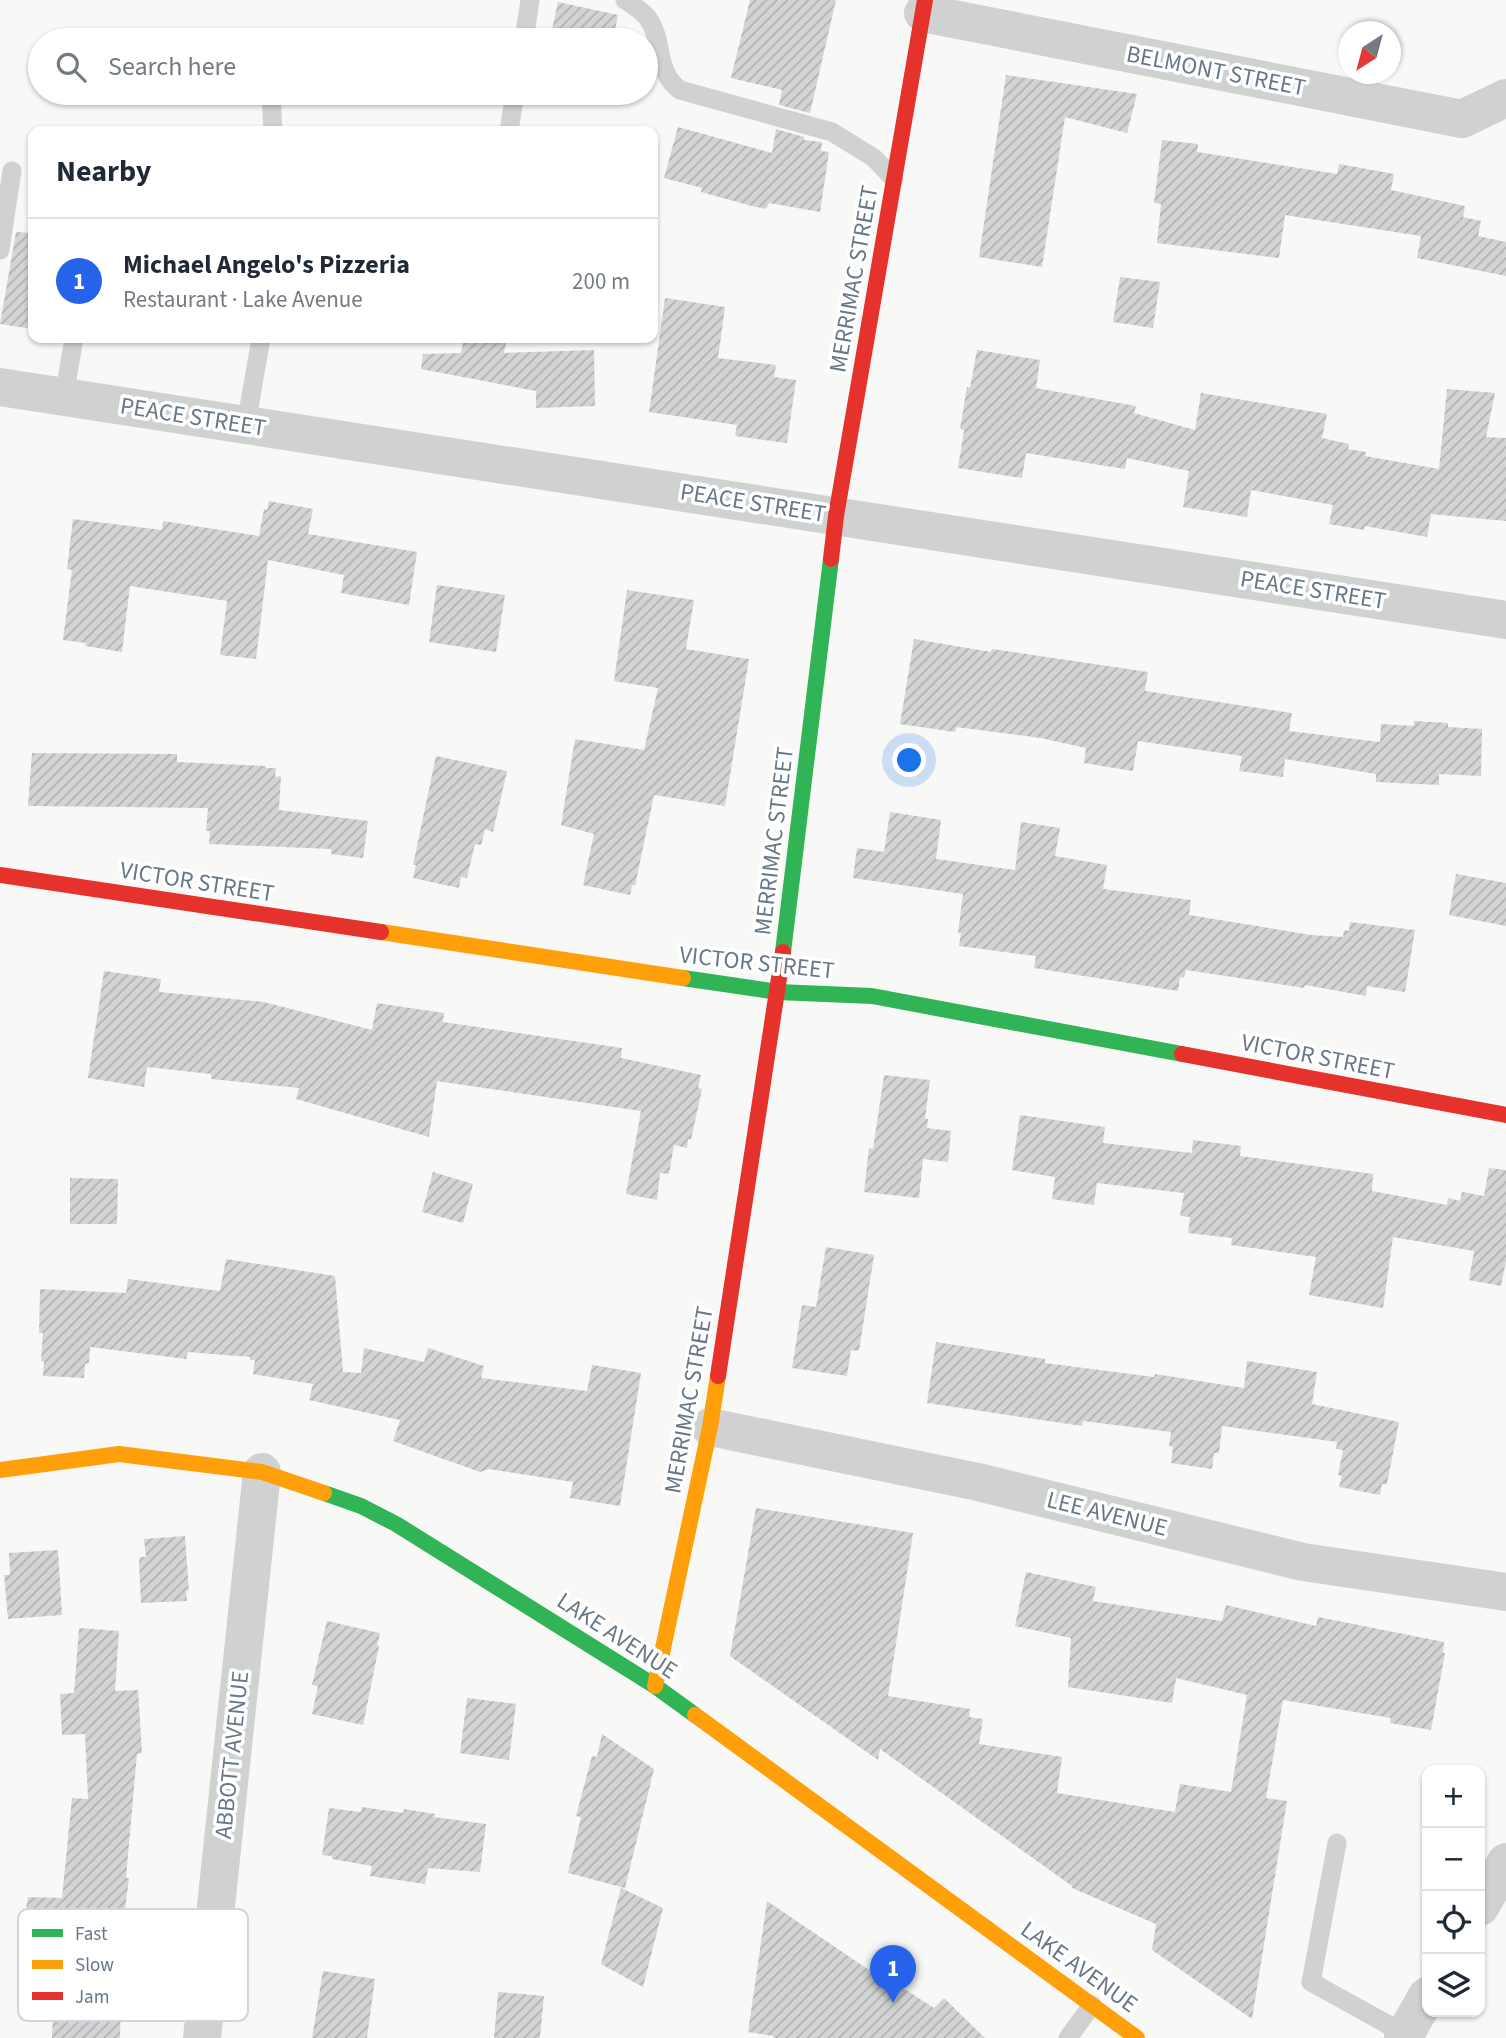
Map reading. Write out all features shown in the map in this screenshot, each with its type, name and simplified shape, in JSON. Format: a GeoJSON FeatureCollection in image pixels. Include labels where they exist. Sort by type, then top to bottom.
{"type":"FeatureCollection","features":[{"type":"Feature","properties":{"kind":"street","name":"MERRIMAC STREET"},"geometry":{"type":"LineString","coordinates":[[655,1686],[710,1427],[778,992],[836,516],[924,6]]}},
{"type":"Feature","properties":{"kind":"street","name":"BELMONT STREET"},"geometry":{"type":"LineString","coordinates":[[924,6],[1462,119],[1506,98]]}},
{"type":"Feature","properties":{"kind":"street","name":"PEACE STREET"},"geometry":{"type":"LineString","coordinates":[[0,387],[1506,620]]}},
{"type":"Feature","properties":{"kind":"street","name":"VICTOR STREET"},"geometry":{"type":"LineString","coordinates":[[0,875],[778,992],[872,996],[1506,1115]]}},
{"type":"Feature","properties":{"kind":"street","name":"LEE AVENUE"},"geometry":{"type":"LineString","coordinates":[[710,1427],[978,1482],[1303,1562],[1506,1592]]}},
{"type":"Feature","properties":{"kind":"street","name":"LAKE AVENUE"},"geometry":{"type":"LineString","coordinates":[[0,1470],[119,1454],[262,1472],[361,1506],[396,1524],[655,1686],[1137,2038]]}},
{"type":"Feature","properties":{"kind":"street","name":"ABBOTT AVENUE"},"geometry":{"type":"LineString","coordinates":[[216,1909],[262,1472]]}},
{"type":"Feature","properties":{"kind":"street"},"geometry":{"type":"LineString","coordinates":[[1485,1898],[1506,1862]]}},
{"type":"Feature","properties":{"kind":"street"},"geometry":{"type":"LineString","coordinates":[[1404,2036],[1422,2005]]}},
{"type":"Feature","properties":{"kind":"lane"},"geometry":{"type":"LineString","coordinates":[[526,28],[530,0]]}},
{"type":"Feature","properties":{"kind":"lane"},"geometry":{"type":"LineString","coordinates":[[625,0],[648,18],[652,28]]}},
{"type":"Feature","properties":{"kind":"lane"},"geometry":{"type":"LineString","coordinates":[[658,44],[663,71],[670,82],[680,90],[832,132],[874,158],[894,179]]}},
{"type":"Feature","properties":{"kind":"lane"},"geometry":{"type":"LineString","coordinates":[[272,105],[273,126]]}},
{"type":"Feature","properties":{"kind":"lane"},"geometry":{"type":"LineString","coordinates":[[510,126],[513,105]]}},
{"type":"Feature","properties":{"kind":"lane"},"geometry":{"type":"LineString","coordinates":[[0,250],[12,171]]}},
{"type":"Feature","properties":{"kind":"lane"},"geometry":{"type":"LineString","coordinates":[[64,397],[73,343]]}},
{"type":"Feature","properties":{"kind":"lane"},"geometry":{"type":"LineString","coordinates":[[246,425],[260,343]]}},
{"type":"Feature","properties":{"kind":"lane"},"geometry":{"type":"LineString","coordinates":[[1337,1843],[1311,1982],[1404,2036]]}},
{"type":"Feature","properties":{"kind":"lane"},"geometry":{"type":"LineString","coordinates":[[1068,2038],[1092,2005]]}},
{"type":"Feature","properties":{"kind":"building"},"geometry":{"type":"Polygon","coordinates":[[[750,0],[836,0],[810,113],[779,105],[782,90],[731,78],[750,0]]]}},
{"type":"Feature","properties":{"kind":"building"},"geometry":{"type":"Polygon","coordinates":[[[558,2],[618,15],[615,28],[552,28],[558,2]]]}},
{"type":"Feature","properties":{"kind":"building"},"geometry":{"type":"Polygon","coordinates":[[[1006,75],[1137,94],[1127,133],[1065,117],[1042,267],[979,257],[1006,75]]]}},
{"type":"Feature","properties":{"kind":"building"},"geometry":{"type":"Polygon","coordinates":[[[678,127],[772,153],[776,129],[804,137],[804,140],[822,142],[821,151],[829,152],[820,212],[769,203],[766,209],[752,206],[701,192],[702,188],[664,178],[678,127]]]}},
{"type":"Feature","properties":{"kind":"building"},"geometry":{"type":"Polygon","coordinates":[[[1162,140],[1198,144],[1197,152],[1337,174],[1339,164],[1394,174],[1391,190],[1465,206],[1463,217],[1481,221],[1478,236],[1506,242],[1506,276],[1417,258],[1421,236],[1285,215],[1279,258],[1157,243],[1161,204],[1154,203],[1162,140]]]}},
{"type":"Feature","properties":{"kind":"building"},"geometry":{"type":"Polygon","coordinates":[[[16,232],[28,233],[28,328],[0,324],[16,232]]]}},
{"type":"Feature","properties":{"kind":"building"},"geometry":{"type":"Polygon","coordinates":[[[1120,277],[1160,282],[1153,328],[1113,322],[1120,277]]]}},
{"type":"Feature","properties":{"kind":"building"},"geometry":{"type":"Polygon","coordinates":[[[665,298],[725,307],[718,358],[776,365],[774,377],[796,380],[787,443],[735,436],[737,425],[649,412],[665,298]]]}},
{"type":"Feature","properties":{"kind":"building"},"geometry":{"type":"Polygon","coordinates":[[[463,343],[506,343],[504,353],[594,350],[595,406],[536,408],[536,391],[421,369],[423,354],[461,353],[463,343]]]}},
{"type":"Feature","properties":{"kind":"building"},"geometry":{"type":"Polygon","coordinates":[[[977,350],[1040,360],[1036,388],[1136,406],[1134,413],[1195,430],[1201,393],[1327,414],[1322,438],[1349,444],[1348,449],[1366,452],[1365,456],[1439,469],[1447,389],[1495,393],[1486,437],[1506,438],[1506,521],[1431,514],[1427,537],[1365,526],[1364,530],[1329,524],[1333,505],[1251,490],[1247,517],[1183,507],[1189,471],[1127,458],[1125,469],[1026,453],[1022,478],[958,468],[964,430],[960,429],[977,350]]]}},
{"type":"Feature","properties":{"kind":"building"},"geometry":{"type":"Polygon","coordinates":[[[269,501],[313,509],[308,534],[417,552],[409,605],[341,593],[344,575],[268,560],[256,659],[220,655],[227,601],[130,586],[122,652],[63,640],[72,570],[67,569],[73,519],[162,530],[163,521],[259,536],[264,509],[267,510],[269,501]]]}},
{"type":"Feature","properties":{"kind":"building"},"geometry":{"type":"Polygon","coordinates":[[[437,585],[505,595],[496,652],[429,642],[437,585]]]}},
{"type":"Feature","properties":{"kind":"building"},"geometry":{"type":"Polygon","coordinates":[[[627,590],[694,600],[686,649],[749,659],[725,806],[654,795],[635,886],[632,885],[630,895],[583,885],[594,834],[561,825],[575,739],[644,750],[658,688],[614,681],[627,590]]]}},
{"type":"Feature","properties":{"kind":"building"},"geometry":{"type":"Polygon","coordinates":[[[914,639],[991,652],[992,649],[1148,672],[1145,691],[1292,713],[1289,731],[1380,742],[1381,724],[1414,726],[1414,721],[1482,729],[1481,776],[1439,774],[1439,785],[1376,782],[1376,774],[1285,759],[1283,777],[1239,771],[1242,756],[1138,741],[1133,771],[1084,763],[1086,748],[1041,738],[956,727],[955,732],[900,724],[914,639]]]}},
{"type":"Feature","properties":{"kind":"building"},"geometry":{"type":"Polygon","coordinates":[[[32,753],[177,754],[177,762],[276,768],[275,777],[281,776],[279,810],[368,821],[363,858],[331,854],[331,849],[209,844],[210,831],[206,831],[208,808],[28,806],[32,753]]]}},
{"type":"Feature","properties":{"kind":"building"},"geometry":{"type":"Polygon","coordinates":[[[436,756],[507,771],[493,832],[485,829],[481,845],[475,844],[467,878],[461,877],[459,888],[413,878],[416,865],[413,865],[436,756]]]}},
{"type":"Feature","properties":{"kind":"building"},"geometry":{"type":"Polygon","coordinates":[[[890,812],[941,820],[936,859],[1015,870],[1021,822],[1060,828],[1055,856],[1107,865],[1103,889],[1191,900],[1189,915],[1311,935],[1343,937],[1344,930],[1349,931],[1350,922],[1415,930],[1405,992],[1367,986],[1366,996],[1305,985],[1304,988],[1186,970],[1184,978],[1180,977],[1178,991],[1034,968],[1036,956],[959,946],[963,894],[853,878],[857,848],[884,852],[890,812]]]}},
{"type":"Feature","properties":{"kind":"building"},"geometry":{"type":"Polygon","coordinates":[[[1456,874],[1506,883],[1506,926],[1449,915],[1456,874]]]}},
{"type":"Feature","properties":{"kind":"building"},"geometry":{"type":"Polygon","coordinates":[[[104,971],[161,979],[159,992],[264,1002],[372,1030],[377,1003],[444,1013],[443,1022],[622,1048],[621,1058],[701,1075],[698,1088],[702,1089],[691,1140],[688,1139],[687,1148],[674,1145],[669,1174],[660,1173],[657,1200],[626,1194],[641,1111],[437,1081],[429,1137],[296,1099],[299,1088],[211,1079],[211,1074],[147,1067],[144,1087],[88,1078],[104,971]]]}},
{"type":"Feature","properties":{"kind":"building"},"geometry":{"type":"Polygon","coordinates":[[[884,1075],[930,1080],[925,1119],[928,1119],[927,1128],[951,1131],[948,1162],[923,1159],[919,1198],[864,1192],[869,1148],[873,1149],[884,1075]]]}},
{"type":"Feature","properties":{"kind":"building"},"geometry":{"type":"Polygon","coordinates":[[[1020,1115],[1105,1127],[1103,1143],[1192,1153],[1193,1140],[1241,1146],[1240,1156],[1373,1174],[1372,1191],[1447,1205],[1448,1198],[1460,1201],[1462,1192],[1484,1196],[1489,1168],[1506,1170],[1506,1261],[1501,1286],[1469,1280],[1474,1251],[1393,1237],[1383,1308],[1309,1295],[1316,1257],[1231,1245],[1232,1238],[1188,1233],[1190,1217],[1180,1216],[1184,1193],[1097,1183],[1094,1205],[1052,1199],[1055,1177],[1012,1170],[1020,1115]]]}},
{"type":"Feature","properties":{"kind":"building"},"geometry":{"type":"Polygon","coordinates":[[[433,1172],[473,1184],[463,1223],[422,1212],[433,1172]]]}},
{"type":"Feature","properties":{"kind":"building"},"geometry":{"type":"Polygon","coordinates":[[[70,1178],[118,1179],[117,1224],[70,1224],[70,1178]]]}},
{"type":"Feature","properties":{"kind":"building"},"geometry":{"type":"Polygon","coordinates":[[[826,1247],[874,1255],[859,1351],[851,1350],[847,1376],[792,1368],[802,1305],[816,1307],[826,1247]]]}},
{"type":"Feature","properties":{"kind":"building"},"geometry":{"type":"Polygon","coordinates":[[[226,1259],[335,1276],[343,1372],[361,1373],[364,1348],[424,1362],[428,1348],[484,1366],[481,1378],[587,1391],[592,1365],[641,1373],[620,1506],[570,1498],[573,1482],[489,1469],[480,1472],[393,1441],[400,1420],[309,1400],[313,1384],[253,1374],[255,1360],[250,1360],[250,1357],[188,1352],[186,1359],[90,1347],[84,1378],[43,1376],[43,1333],[39,1333],[40,1289],[126,1293],[128,1279],[220,1291],[226,1259]]]}},
{"type":"Feature","properties":{"kind":"building"},"geometry":{"type":"Polygon","coordinates":[[[936,1342],[1045,1359],[1045,1363],[1154,1377],[1155,1374],[1244,1388],[1247,1361],[1317,1372],[1312,1404],[1399,1422],[1387,1484],[1382,1484],[1380,1495],[1339,1487],[1342,1476],[1338,1475],[1343,1450],[1336,1449],[1337,1442],[1222,1426],[1219,1453],[1214,1453],[1212,1469],[1171,1463],[1171,1432],[1083,1421],[1082,1426],[927,1403],[936,1342]]]}},
{"type":"Feature","properties":{"kind":"building"},"geometry":{"type":"Polygon","coordinates":[[[756,1508],[913,1533],[888,1696],[970,1709],[969,1717],[983,1719],[979,1744],[1062,1757],[1057,1793],[1175,1812],[1180,1784],[1231,1792],[1247,1695],[1176,1678],[1172,1703],[1068,1687],[1071,1638],[1015,1626],[1026,1572],[1096,1587],[1093,1601],[1222,1621],[1226,1605],[1316,1626],[1318,1617],[1444,1642],[1445,1653],[1431,1730],[1390,1723],[1391,1718],[1283,1700],[1266,1798],[1287,1801],[1252,2019],[1152,1950],[1156,1924],[1072,1888],[880,1749],[878,1760],[730,1656],[756,1508]]]}},
{"type":"Feature","properties":{"kind":"building"},"geometry":{"type":"Polygon","coordinates":[[[185,1536],[189,1591],[186,1590],[187,1601],[141,1603],[139,1562],[140,1557],[146,1557],[144,1539],[185,1536]]]}},
{"type":"Feature","properties":{"kind":"building"},"geometry":{"type":"Polygon","coordinates":[[[58,1550],[62,1615],[8,1619],[4,1575],[10,1575],[9,1553],[58,1550]]]}},
{"type":"Feature","properties":{"kind":"building"},"geometry":{"type":"Polygon","coordinates":[[[327,1621],[380,1633],[363,1725],[312,1714],[318,1686],[312,1685],[327,1621]]]}},
{"type":"Feature","properties":{"kind":"building"},"geometry":{"type":"Polygon","coordinates":[[[79,1628],[119,1631],[115,1691],[138,1690],[142,1753],[137,1754],[125,1909],[26,1909],[28,1897],[62,1898],[72,1798],[88,1799],[85,1734],[62,1735],[60,1694],[74,1693],[79,1628]]]}},
{"type":"Feature","properties":{"kind":"building"},"geometry":{"type":"Polygon","coordinates":[[[467,1698],[516,1704],[509,1760],[460,1753],[467,1698]]]}},
{"type":"Feature","properties":{"kind":"building"},"geometry":{"type":"Polygon","coordinates":[[[602,1734],[654,1769],[625,1888],[568,1873],[581,1817],[576,1816],[592,1756],[597,1757],[602,1734]]]}},
{"type":"Feature","properties":{"kind":"building"},"geometry":{"type":"Polygon","coordinates":[[[362,1807],[403,1813],[404,1809],[435,1814],[434,1817],[486,1824],[480,1872],[428,1868],[425,1884],[370,1876],[372,1866],[322,1855],[329,1808],[361,1812],[362,1807]]]}},
{"type":"Feature","properties":{"kind":"building"},"geometry":{"type":"Polygon","coordinates":[[[621,1888],[663,1908],[643,1987],[601,1964],[621,1888]]]}},
{"type":"Feature","properties":{"kind":"building"},"geometry":{"type":"Polygon","coordinates":[[[767,1901],[869,1970],[870,1967],[934,2008],[944,1998],[985,2038],[773,2038],[774,2036],[748,2032],[767,1901]]]}},
{"type":"Feature","properties":{"kind":"building"},"geometry":{"type":"Polygon","coordinates":[[[323,1971],[375,1979],[367,2038],[312,2038],[323,1971]]]}},
{"type":"Feature","properties":{"kind":"building"},"geometry":{"type":"Polygon","coordinates":[[[498,1992],[544,1996],[540,2038],[494,2038],[498,1992]]]}},
{"type":"Feature","properties":{"kind":"building"},"geometry":{"type":"Polygon","coordinates":[[[53,2021],[121,2021],[120,2038],[52,2038],[53,2021]]]}},
{"type":"Feature","properties":{"kind":"traffic: fast"},"geometry":{"type":"LineString","coordinates":[[783,952],[831,559]]}},
{"type":"Feature","properties":{"kind":"traffic: fast"},"geometry":{"type":"LineString","coordinates":[[683,978],[778,992],[872,996],[1182,1054]]}},
{"type":"Feature","properties":{"kind":"traffic: fast"},"geometry":{"type":"LineString","coordinates":[[324,1493],[361,1506],[396,1524],[655,1686],[695,1715]]}},
{"type":"Feature","properties":{"kind":"traffic: slow"},"geometry":{"type":"LineString","coordinates":[[381,932],[683,978]]}},
{"type":"Feature","properties":{"kind":"traffic: slow"},"geometry":{"type":"LineString","coordinates":[[655,1686],[710,1427],[718,1376]]}},
{"type":"Feature","properties":{"kind":"traffic: slow"},"geometry":{"type":"LineString","coordinates":[[0,1470],[119,1454],[262,1472],[324,1493]]}},
{"type":"Feature","properties":{"kind":"traffic: slow"},"geometry":{"type":"LineString","coordinates":[[695,1715],[1137,2038]]}},
{"type":"Feature","properties":{"kind":"traffic: jam"},"geometry":{"type":"LineString","coordinates":[[831,559],[836,516],[925,0]]}},
{"type":"Feature","properties":{"kind":"traffic: jam"},"geometry":{"type":"LineString","coordinates":[[0,875],[381,932]]}},
{"type":"Feature","properties":{"kind":"traffic: jam"},"geometry":{"type":"LineString","coordinates":[[718,1376],[783,952]]}},
{"type":"Feature","properties":{"kind":"traffic: jam"},"geometry":{"type":"LineString","coordinates":[[1182,1054],[1506,1115]]}},
{"type":"Feature","properties":{"kind":"place","name":"Michael Angelo's Pizzeria"},"geometry":{"type":"Point","coordinates":[893,2003]}}]}
